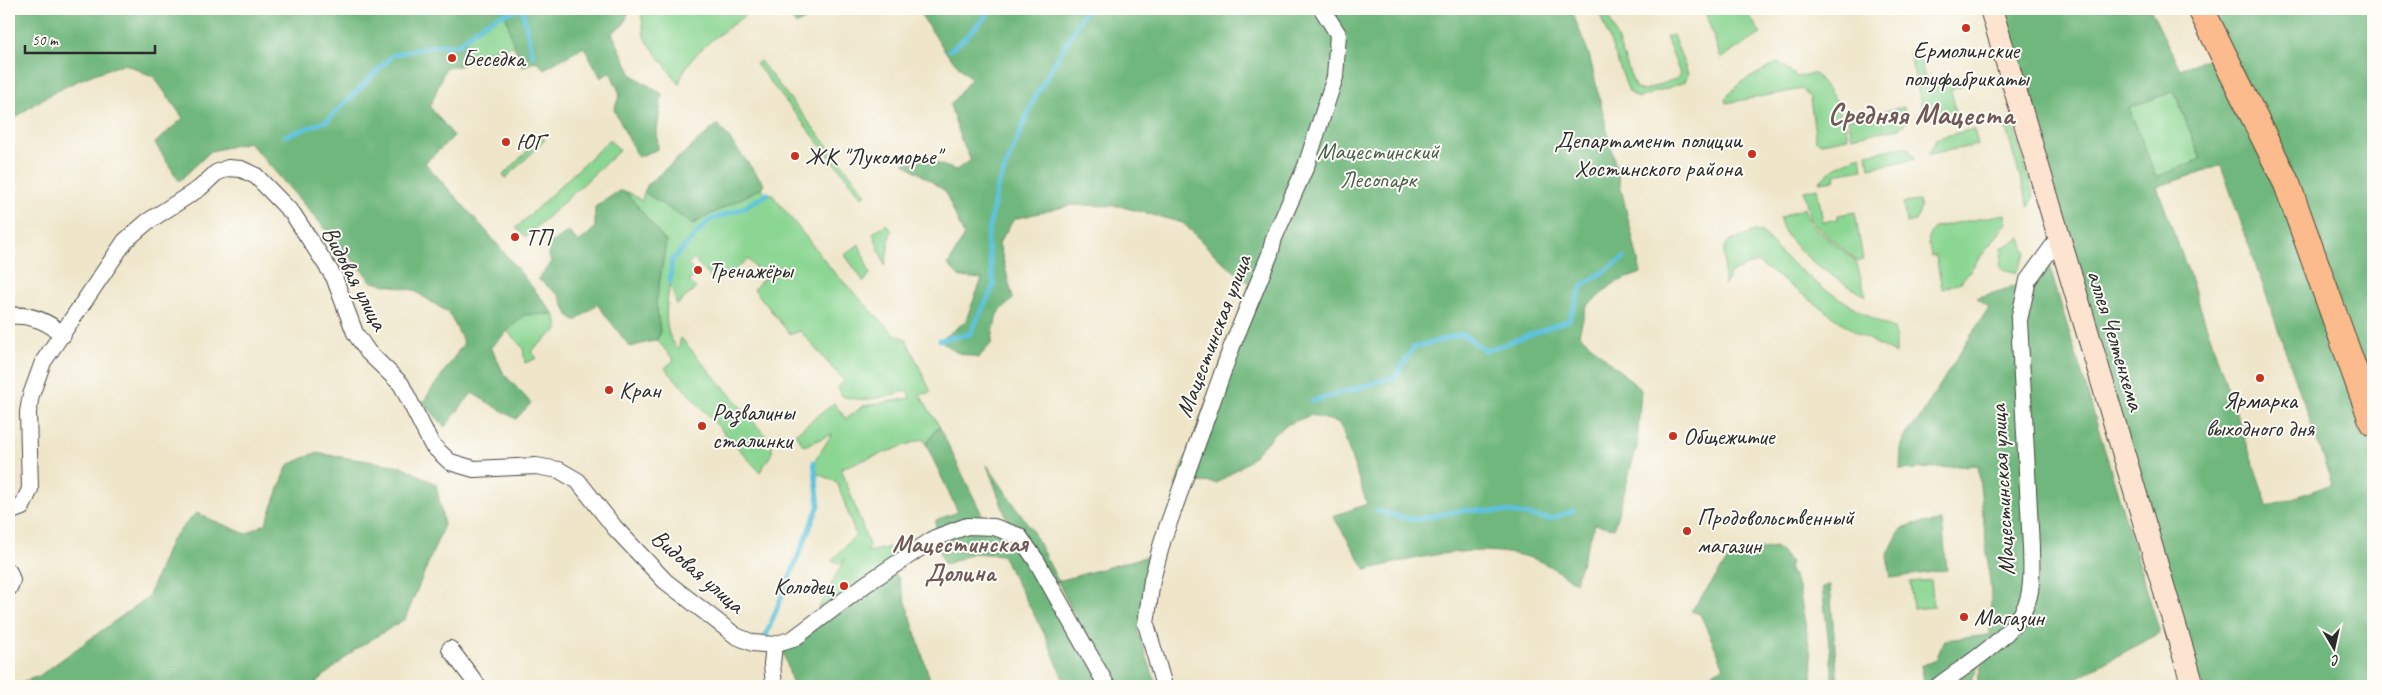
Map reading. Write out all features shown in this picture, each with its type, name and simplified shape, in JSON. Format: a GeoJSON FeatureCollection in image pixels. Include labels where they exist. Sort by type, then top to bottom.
{"type":"FeatureCollection","features":[{"type":"Feature","properties":{"kind":"highway"},"geometry":{"type":"LineString","coordinates":[[2201,9],[2287,184],[2373,423]]}},
{"type":"Feature","properties":{"kind":"main road","name":"аллея Челтенхема"},"geometry":{"type":"LineString","coordinates":[[1991,9],[2058,239],[2193,686]]}},
{"type":"Feature","properties":{"kind":"street","name":"Мацестинская улица"},"geometry":{"type":"LineString","coordinates":[[1164,686],[1146,624],[1152,580],[1163,539],[1232,346],[1270,254],[1274,238],[1306,166],[1335,77],[1338,34],[1322,9]]}},
{"type":"Feature","properties":{"kind":"street","name":"Видовая улица"},"geometry":{"type":"LineString","coordinates":[[15,510],[30,489],[28,412],[32,389],[43,362],[64,335],[125,241],[147,222],[176,204],[222,170],[228,168],[241,169],[256,176],[293,214],[334,278],[355,333],[368,352],[401,384],[432,445],[450,462],[474,469],[536,466],[559,470],[578,480],[615,528],[665,581],[736,636],[753,643],[774,645],[793,639],[866,584],[935,538],[967,526],[994,527],[1019,536],[1025,544],[1107,686]]}},
{"type":"Feature","properties":{"kind":"street","name":"Мацестинская улица"},"geometry":{"type":"LineString","coordinates":[[1938,686],[2010,632],[2023,614],[2029,597],[2032,582],[2031,547],[2019,320],[2028,280],[2058,239]]}},
{"type":"Feature","properties":{"kind":"street"},"geometry":{"type":"LineString","coordinates":[[9,316],[19,315],[47,322],[64,335]]}},
{"type":"Feature","properties":{"kind":"street"},"geometry":{"type":"LineString","coordinates":[[9,572],[12,580],[9,588]]}},
{"type":"Feature","properties":{"kind":"street"},"geometry":{"type":"LineString","coordinates":[[774,645],[772,664],[774,686]]}},
{"type":"Feature","properties":{"kind":"street"},"geometry":{"type":"LineString","coordinates":[[450,649],[478,686]]}},
{"type":"Feature","properties":{"kind":"green space"},"geometry":{"type":"Polygon","coordinates":[[[9,9],[630,9],[624,24],[612,33],[632,75],[662,94],[657,131],[658,149],[638,157],[614,110],[620,94],[610,72],[601,78],[584,47],[544,69],[536,61],[522,67],[505,13],[480,25],[465,42],[468,62],[445,69],[430,107],[454,136],[425,163],[488,233],[554,314],[524,315],[491,347],[504,374],[531,403],[516,419],[472,393],[445,427],[423,402],[464,343],[449,313],[413,290],[372,282],[249,142],[211,151],[179,181],[155,143],[183,118],[154,77],[125,64],[79,80],[49,95],[9,123],[9,9]]]}},
{"type":"Feature","properties":{"kind":"green space"},"geometry":{"type":"Polygon","coordinates":[[[641,9],[735,9],[745,15],[697,54],[683,73],[679,84],[644,37],[641,9]]]}},
{"type":"Feature","properties":{"kind":"green space"},"geometry":{"type":"Polygon","coordinates":[[[784,9],[823,9],[796,25],[784,9]]]}},
{"type":"Feature","properties":{"kind":"green space","name":"Мацестинский Лесопарк"},"geometry":{"type":"Polygon","coordinates":[[[917,9],[1571,9],[1589,54],[1641,273],[1614,283],[1586,307],[1579,334],[1641,390],[1637,446],[1614,528],[1595,524],[1575,582],[1537,560],[1511,553],[1490,551],[1469,551],[1427,556],[1366,570],[1333,516],[1367,504],[1340,423],[1311,415],[1286,425],[1274,434],[1249,461],[1217,483],[1198,482],[1175,487],[1250,284],[1216,256],[1183,223],[1119,206],[1072,205],[1014,219],[999,243],[1013,299],[997,314],[991,344],[978,358],[956,352],[940,340],[965,322],[982,279],[960,277],[948,265],[964,236],[945,191],[904,163],[927,160],[956,170],[971,160],[961,140],[950,105],[971,79],[948,55],[917,9]]]}},
{"type":"Feature","properties":{"kind":"green space"},"geometry":{"type":"Polygon","coordinates":[[[1598,9],[1606,9],[1635,87],[1642,91],[1678,78],[1680,74],[1666,37],[1673,35],[1688,74],[1685,82],[1638,98],[1629,92],[1598,9]]]}},
{"type":"Feature","properties":{"kind":"green space"},"geometry":{"type":"Polygon","coordinates":[[[1704,9],[1745,9],[1761,34],[1721,58],[1704,9]]]}},
{"type":"Feature","properties":{"kind":"green space"},"geometry":{"type":"Polygon","coordinates":[[[1991,9],[2150,9],[2180,69],[2217,55],[2194,9],[2373,9],[2373,686],[2193,686],[1991,9]],[[2174,91],[2129,108],[2156,177],[2201,159],[2174,91]],[[2221,165],[2157,187],[2188,271],[2268,507],[2332,484],[2221,165]]]}},
{"type":"Feature","properties":{"kind":"green space"},"geometry":{"type":"Polygon","coordinates":[[[506,12],[514,46],[493,49],[468,62],[464,42],[480,25],[506,12]]]}},
{"type":"Feature","properties":{"kind":"green space"},"geometry":{"type":"Polygon","coordinates":[[[1917,50],[1927,85],[1959,76],[1961,87],[1951,90],[1956,112],[1933,119],[1924,115],[1909,53],[1917,50]]]}},
{"type":"Feature","properties":{"kind":"green space"},"geometry":{"type":"Polygon","coordinates":[[[760,61],[866,194],[862,197],[756,64],[760,61]]]}},
{"type":"Feature","properties":{"kind":"green space"},"geometry":{"type":"Polygon","coordinates":[[[1779,62],[1797,77],[1813,73],[1817,76],[1837,101],[1841,120],[1845,119],[1848,138],[1822,143],[1816,141],[1810,98],[1802,89],[1726,103],[1725,98],[1742,82],[1779,62]]]}},
{"type":"Feature","properties":{"kind":"green space"},"geometry":{"type":"Polygon","coordinates":[[[2174,91],[2201,160],[2156,177],[2129,108],[2174,91]]]}},
{"type":"Feature","properties":{"kind":"green space"},"geometry":{"type":"Polygon","coordinates":[[[1904,107],[1907,121],[1900,128],[1852,137],[1848,119],[1904,107]]]}},
{"type":"Feature","properties":{"kind":"green space"},"geometry":{"type":"Polygon","coordinates":[[[2008,121],[2013,125],[2034,196],[2029,208],[2004,122],[2008,121]]]}},
{"type":"Feature","properties":{"kind":"green space"},"geometry":{"type":"Polygon","coordinates":[[[718,124],[764,184],[761,188],[692,224],[644,192],[648,184],[718,124]]]}},
{"type":"Feature","properties":{"kind":"green space"},"geometry":{"type":"Polygon","coordinates":[[[1974,129],[1978,145],[1929,154],[1937,138],[1974,129]]]}},
{"type":"Feature","properties":{"kind":"green space"},"geometry":{"type":"Polygon","coordinates":[[[542,137],[545,140],[506,178],[503,175],[542,137]]]}},
{"type":"Feature","properties":{"kind":"green space"},"geometry":{"type":"Polygon","coordinates":[[[609,140],[620,150],[526,237],[516,228],[609,140]]]}},
{"type":"Feature","properties":{"kind":"green space"},"geometry":{"type":"Polygon","coordinates":[[[1903,147],[1909,149],[1915,159],[1869,168],[1867,154],[1903,147]]]}},
{"type":"Feature","properties":{"kind":"green space"},"geometry":{"type":"Polygon","coordinates":[[[1861,155],[1863,169],[1835,174],[1836,180],[1819,182],[1834,168],[1861,155]]]}},
{"type":"Feature","properties":{"kind":"green space"},"geometry":{"type":"Polygon","coordinates":[[[761,188],[767,194],[771,193],[833,271],[893,333],[906,339],[931,392],[920,395],[939,426],[926,444],[923,439],[841,468],[869,545],[867,552],[935,538],[807,629],[845,559],[840,564],[832,560],[856,535],[837,482],[818,474],[814,462],[832,434],[804,446],[795,434],[834,403],[846,419],[863,406],[910,398],[908,391],[867,399],[842,396],[838,387],[844,381],[800,331],[791,334],[788,332],[754,289],[764,278],[748,259],[732,273],[730,271],[724,278],[712,279],[694,259],[688,265],[697,274],[689,281],[696,288],[677,305],[670,284],[666,318],[669,335],[678,349],[681,338],[772,443],[772,453],[760,472],[665,368],[674,360],[657,340],[660,332],[656,303],[666,242],[626,192],[642,201],[644,192],[693,224],[761,188]]]}},
{"type":"Feature","properties":{"kind":"green space"},"geometry":{"type":"Polygon","coordinates":[[[1817,188],[1823,222],[1838,219],[1838,215],[1855,212],[1863,260],[1858,261],[1810,221],[1804,191],[1817,188]]]}},
{"type":"Feature","properties":{"kind":"green space"},"geometry":{"type":"Polygon","coordinates":[[[619,191],[626,192],[666,242],[656,303],[660,332],[657,340],[630,347],[597,304],[576,321],[568,315],[559,295],[538,279],[551,263],[547,245],[569,231],[578,243],[595,228],[595,207],[619,191]]]}},
{"type":"Feature","properties":{"kind":"green space"},"geometry":{"type":"Polygon","coordinates":[[[1919,201],[1921,206],[1916,221],[1906,223],[1903,203],[1919,201]]]}},
{"type":"Feature","properties":{"kind":"green space"},"geometry":{"type":"Polygon","coordinates":[[[1804,208],[1809,223],[1856,261],[1866,296],[1815,263],[1791,241],[1783,229],[1780,218],[1804,208]]]}},
{"type":"Feature","properties":{"kind":"green space"},"geometry":{"type":"Polygon","coordinates":[[[2005,214],[2007,223],[1961,282],[1942,289],[1936,256],[1931,256],[1929,248],[1929,237],[1932,230],[1935,227],[2005,214]]]}},
{"type":"Feature","properties":{"kind":"green space"},"geometry":{"type":"Polygon","coordinates":[[[886,224],[891,230],[885,266],[873,233],[886,224]]]}},
{"type":"Feature","properties":{"kind":"green space"},"geometry":{"type":"Polygon","coordinates":[[[1754,231],[1762,232],[1783,256],[1820,286],[1871,318],[1893,328],[1896,334],[1896,354],[1855,332],[1757,262],[1732,272],[1724,285],[1724,247],[1727,243],[1754,231]]]}},
{"type":"Feature","properties":{"kind":"green space"},"geometry":{"type":"Polygon","coordinates":[[[2021,238],[2026,253],[2016,273],[2000,268],[2002,248],[2021,238]]]}},
{"type":"Feature","properties":{"kind":"green space"},"geometry":{"type":"Polygon","coordinates":[[[859,244],[870,274],[864,282],[845,255],[859,244]]]}},
{"type":"Feature","properties":{"kind":"green space"},"geometry":{"type":"Polygon","coordinates":[[[2048,262],[2160,633],[2061,686],[1976,686],[1987,643],[1970,686],[1925,686],[1921,666],[1936,660],[1944,640],[1990,635],[1991,594],[1978,465],[1900,470],[1902,443],[1922,415],[1989,307],[1976,298],[2033,281],[2048,262]]]}},
{"type":"Feature","properties":{"kind":"green space"},"geometry":{"type":"Polygon","coordinates":[[[512,264],[554,314],[559,328],[531,351],[537,358],[525,363],[523,348],[507,331],[523,314],[512,264]]]}},
{"type":"Feature","properties":{"kind":"green space"},"geometry":{"type":"Polygon","coordinates":[[[939,426],[988,527],[1012,533],[987,465],[1032,530],[1058,581],[1152,555],[1138,632],[1157,686],[1109,686],[1058,582],[1052,583],[1107,686],[1066,686],[1046,637],[1002,555],[973,553],[944,565],[935,538],[936,520],[958,512],[926,444],[939,426]]]}},
{"type":"Feature","properties":{"kind":"green space"},"geometry":{"type":"Polygon","coordinates":[[[315,453],[401,466],[436,484],[444,525],[405,619],[356,649],[312,686],[9,686],[39,676],[148,597],[171,540],[196,513],[246,534],[266,523],[288,465],[315,453]]]}},
{"type":"Feature","properties":{"kind":"green space"},"geometry":{"type":"Polygon","coordinates":[[[1942,521],[1947,570],[1891,578],[1887,556],[1900,530],[1914,524],[1942,521]]]}},
{"type":"Feature","properties":{"kind":"green space"},"geometry":{"type":"Polygon","coordinates":[[[1776,547],[1791,562],[1789,568],[1799,589],[1813,668],[1809,686],[1685,686],[1724,667],[1700,614],[1691,611],[1728,560],[1755,550],[1776,547]]]}},
{"type":"Feature","properties":{"kind":"green space"},"geometry":{"type":"Polygon","coordinates":[[[888,569],[898,577],[932,686],[793,686],[781,643],[888,569]]]}},
{"type":"Feature","properties":{"kind":"green space"},"geometry":{"type":"Polygon","coordinates":[[[1931,580],[1934,607],[1913,609],[1910,582],[1931,580]]]}},
{"type":"Feature","properties":{"kind":"green space"},"geometry":{"type":"Polygon","coordinates":[[[1830,585],[1838,686],[1832,686],[1832,669],[1822,587],[1830,585]]]}},
{"type":"Feature","properties":{"kind":"waterway"},"geometry":{"type":"LineString","coordinates":[[285,136],[327,121],[393,55],[439,45],[458,45],[487,22],[512,11],[522,9],[533,56]]}},
{"type":"Feature","properties":{"kind":"waterway"},"geometry":{"type":"LineString","coordinates":[[950,50],[963,40],[993,9]]}},
{"type":"Feature","properties":{"kind":"waterway"},"geometry":{"type":"LineString","coordinates":[[940,340],[970,334],[994,285],[987,241],[997,188],[1034,99],[1086,9]]}},
{"type":"Feature","properties":{"kind":"waterway"},"geometry":{"type":"LineString","coordinates":[[670,282],[672,260],[710,220],[744,208],[767,194]]}},
{"type":"Feature","properties":{"kind":"waterway"},"geometry":{"type":"LineString","coordinates":[[1313,401],[1395,377],[1413,348],[1462,334],[1486,351],[1569,320],[1582,286],[1624,258]]}},
{"type":"Feature","properties":{"kind":"waterway"},"geometry":{"type":"LineString","coordinates":[[764,640],[819,505],[814,462]]}},
{"type":"Feature","properties":{"kind":"waterway"},"geometry":{"type":"LineString","coordinates":[[1377,511],[1415,520],[1463,510],[1508,512],[1550,519],[1573,511]]}},
{"type":"Feature","properties":{"kind":"place","name":"Ермолинские полуфабрикаты"},"geometry":{"type":"Point","coordinates":[1966,28]}},
{"type":"Feature","properties":{"kind":"place","name":"Беседка"},"geometry":{"type":"Point","coordinates":[452,58]}},
{"type":"Feature","properties":{"kind":"place","name":"ЮГ"},"geometry":{"type":"Point","coordinates":[506,142]}},
{"type":"Feature","properties":{"kind":"place","name":"Департамент полиции Хостинского района"},"geometry":{"type":"Point","coordinates":[1752,154]}},
{"type":"Feature","properties":{"kind":"place","name":"ЖК \"Лукоморье\""},"geometry":{"type":"Point","coordinates":[795,156]}},
{"type":"Feature","properties":{"kind":"place","name":"ТП"},"geometry":{"type":"Point","coordinates":[515,237]}},
{"type":"Feature","properties":{"kind":"place","name":"Тренажёры"},"geometry":{"type":"Point","coordinates":[698,270]}},
{"type":"Feature","properties":{"kind":"place","name":"Ярмарка выходного дня"},"geometry":{"type":"Point","coordinates":[2260,378]}},
{"type":"Feature","properties":{"kind":"place","name":"Кран"},"geometry":{"type":"Point","coordinates":[609,390]}},
{"type":"Feature","properties":{"kind":"place","name":"Развалины сталинки"},"geometry":{"type":"Point","coordinates":[702,426]}},
{"type":"Feature","properties":{"kind":"place","name":"Общежитие"},"geometry":{"type":"Point","coordinates":[1673,436]}},
{"type":"Feature","properties":{"kind":"place","name":"Продовольственный магазин"},"geometry":{"type":"Point","coordinates":[1687,531]}},
{"type":"Feature","properties":{"kind":"place","name":"Колодец"},"geometry":{"type":"Point","coordinates":[844,586]}},
{"type":"Feature","properties":{"kind":"place","name":"Магазин"},"geometry":{"type":"Point","coordinates":[1964,617]}},
{"type":"Feature","properties":{"kind":"district","name":"Средняя Мацеста"},"geometry":{"type":"Point","coordinates":[1921,114]}},
{"type":"Feature","properties":{"kind":"district","name":"Мацестинская Долина"},"geometry":{"type":"Point","coordinates":[960,558]}}]}
